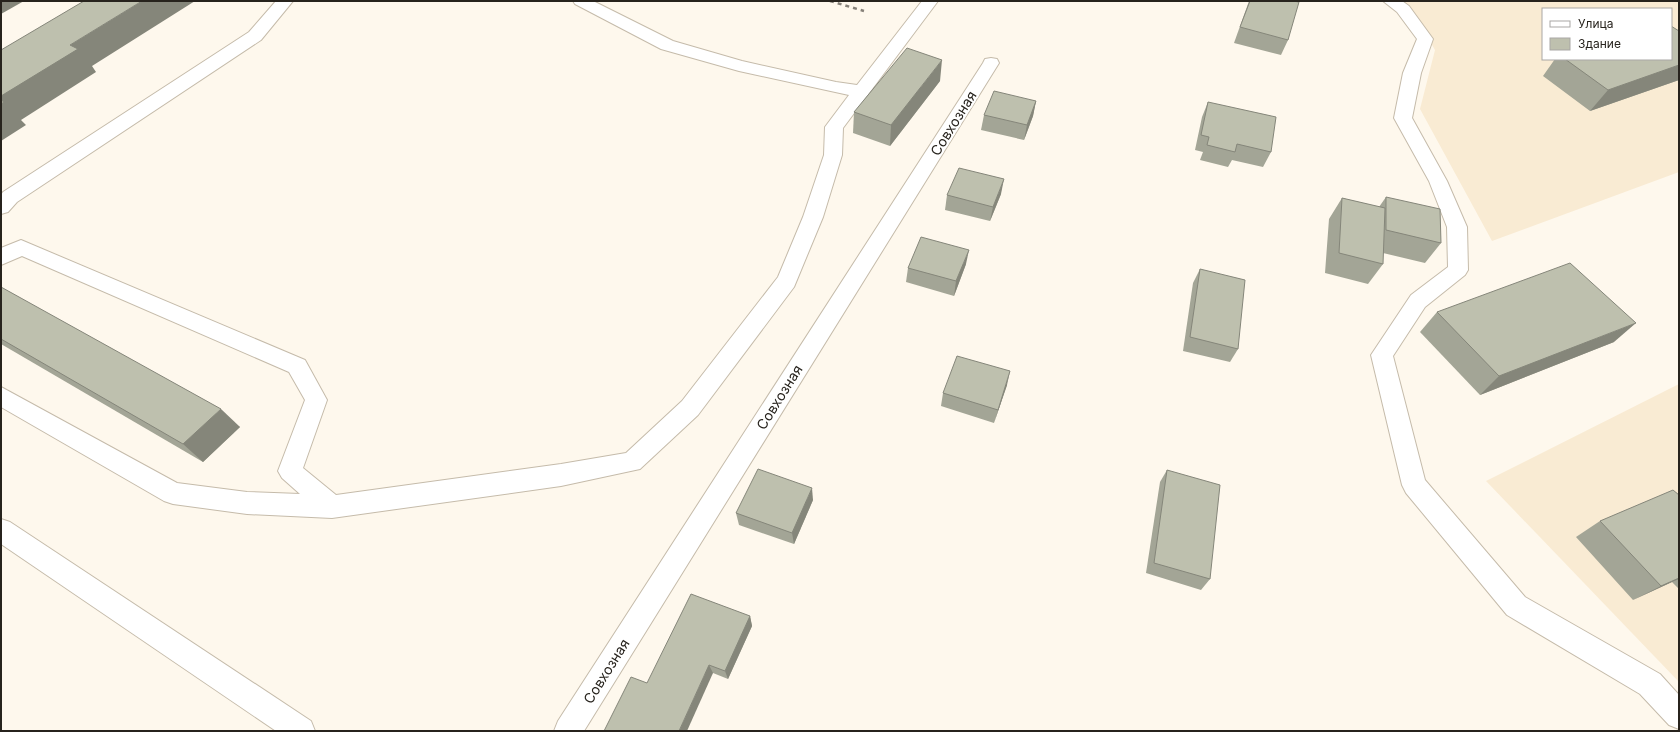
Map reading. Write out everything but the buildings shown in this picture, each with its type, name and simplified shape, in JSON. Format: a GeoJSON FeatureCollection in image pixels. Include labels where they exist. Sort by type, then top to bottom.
{"type":"FeatureCollection","features":[{"type":"Feature","properties":{"kind":"street"},"geometry":{"type":"LineString","coordinates":[[1,207],[10,197],[255,36],[285,1]]}},
{"type":"Feature","properties":{"kind":"street"},"geometry":{"type":"LineString","coordinates":[[581,1],[668,45],[739,66],[836,88],[862,91]]}},
{"type":"Feature","properties":{"kind":"street"},"geometry":{"type":"LineString","coordinates":[[1,396],[174,492],[247,503],[332,507],[561,475],[632,462],[690,408],[787,282],[813,217],[833,155],[834,128],[930,1]]}},
{"type":"Feature","properties":{"kind":"street"},"geometry":{"type":"LineString","coordinates":[[1391,1],[1403,9],[1425,39],[1412,73],[1403,118],[1438,181],[1456,227],[1458,270],[1418,301],[1382,355],[1414,485],[1516,606],[1650,684],[1679,715]]}},
{"type":"Feature","properties":{"kind":"street","name":"Совхозная"},"geometry":{"type":"LineString","coordinates":[[568,731],[991,63]]}},
{"type":"Feature","properties":{"kind":"street"},"geometry":{"type":"LineString","coordinates":[[1,257],[21,247],[297,366],[316,400],[290,471],[332,507]]}},
{"type":"Feature","properties":{"kind":"street"},"geometry":{"type":"LineString","coordinates":[[1,530],[301,731]]}},
{"type":"Feature","properties":{"kind":"shaded area"},"geometry":{"type":"Polygon","coordinates":[[[1402,1],[1679,1],[1679,172],[1492,241],[1420,109],[1435,50],[1411,9],[1402,1]]]}},
{"type":"Feature","properties":{"kind":"shaded area"},"geometry":{"type":"Polygon","coordinates":[[[1679,384],[1679,682],[1486,481],[1679,384]]]}},
{"type":"Feature","properties":{"kind":"railway"},"geometry":{"type":"LineString","coordinates":[[830,1],[864,11]]}}]}
